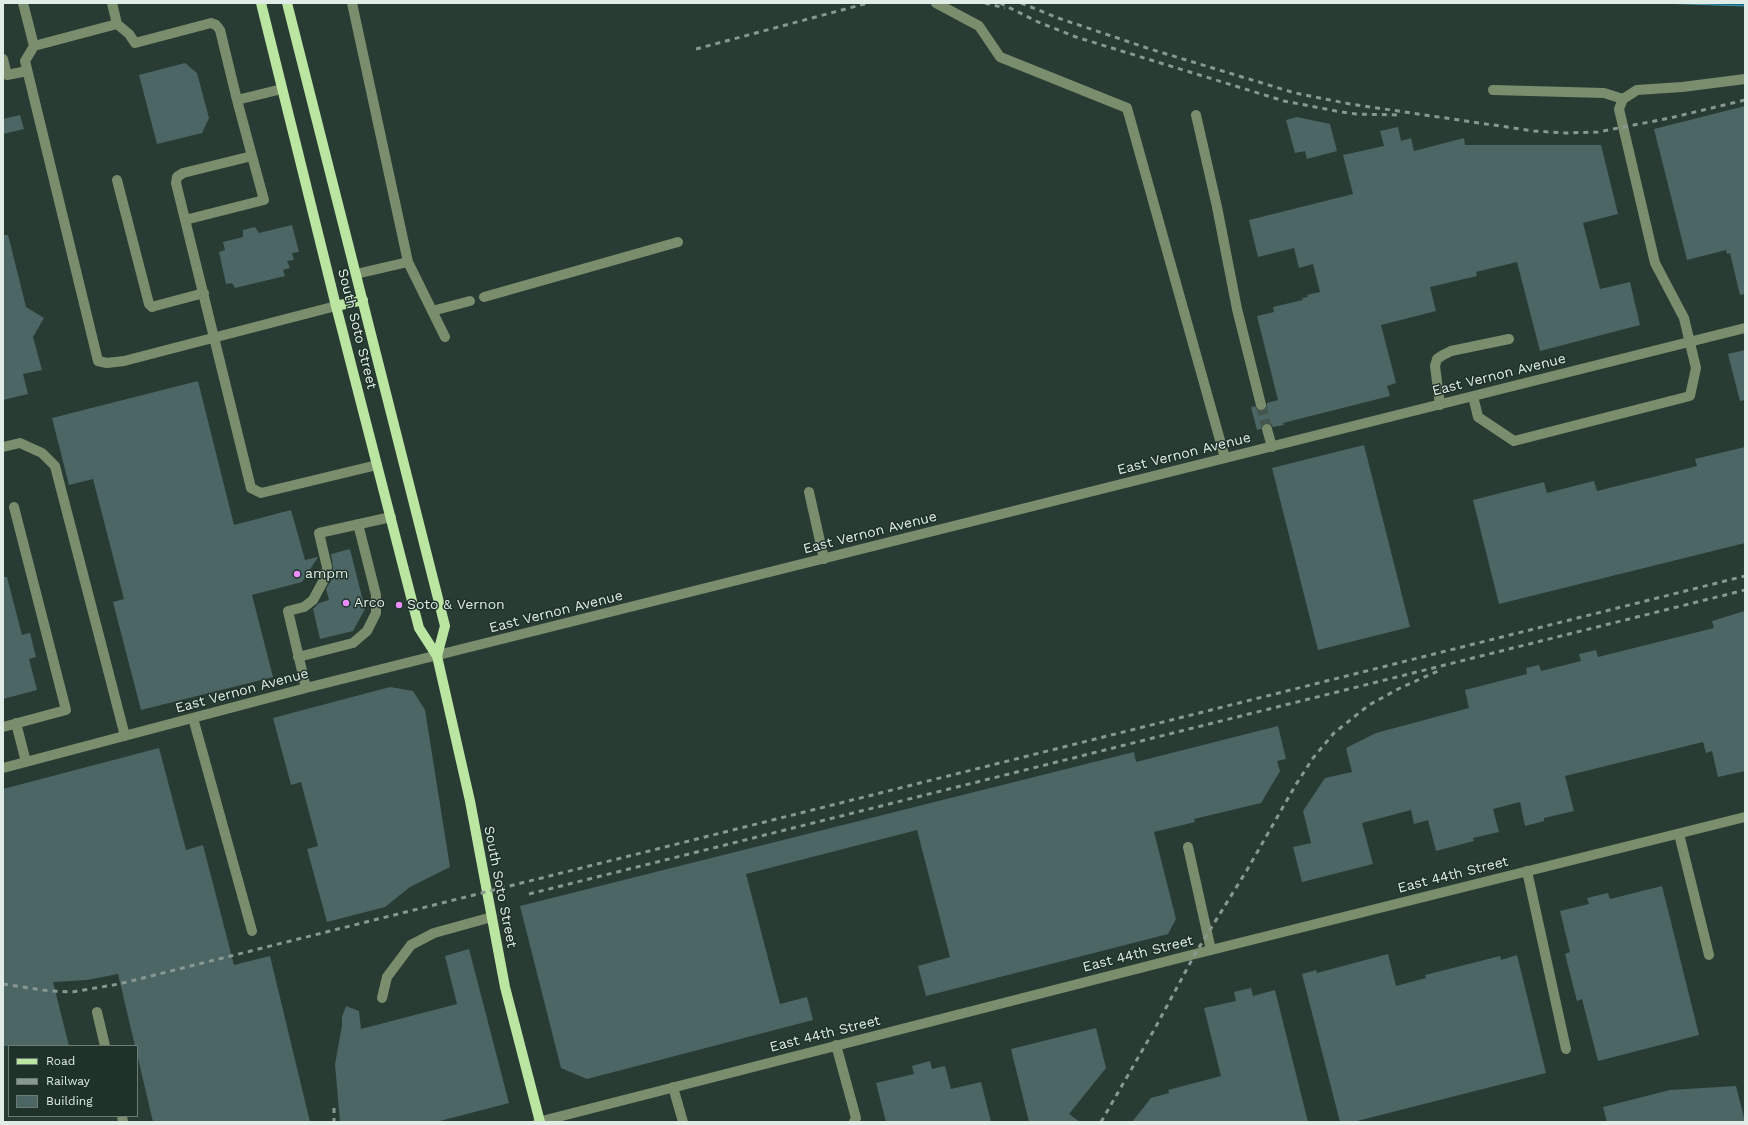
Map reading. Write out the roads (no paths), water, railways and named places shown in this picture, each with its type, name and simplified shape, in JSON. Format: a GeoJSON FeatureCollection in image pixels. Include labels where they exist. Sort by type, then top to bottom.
{"type":"FeatureCollection","features":[{"type":"Feature","properties":{"kind":"main road","name":"South Soto Street"},"geometry":{"type":"LineString","coordinates":[[261,3],[336,306],[419,628],[437,656],[470,801],[505,987],[539,1122]]}},
{"type":"Feature","properties":{"kind":"main road","name":"South Soto Street"},"geometry":{"type":"LineString","coordinates":[[287,3],[445,626],[437,656]]}},
{"type":"Feature","properties":{"kind":"main road"},"geometry":{"type":"LineString","coordinates":[[336,306],[363,300]]}},
{"type":"Feature","properties":{"kind":"street"},"geometry":{"type":"LineString","coordinates":[[23,3],[34,46]]}},
{"type":"Feature","properties":{"kind":"street"},"geometry":{"type":"LineString","coordinates":[[112,3],[117,24],[129,34],[135,43],[211,23],[216,25],[220,30],[264,200],[185,220]]}},
{"type":"Feature","properties":{"kind":"street"},"geometry":{"type":"LineString","coordinates":[[352,3],[408,262],[445,337]]}},
{"type":"Feature","properties":{"kind":"street"},"geometry":{"type":"LineString","coordinates":[[936,3],[979,26],[1000,58],[1127,108],[1225,458]]}},
{"type":"Feature","properties":{"kind":"street"},"geometry":{"type":"LineString","coordinates":[[117,24],[34,46],[25,61],[98,361],[107,363],[124,361],[336,306]]}},
{"type":"Feature","properties":{"kind":"street"},"geometry":{"type":"LineString","coordinates":[[3,59],[5,76],[27,71]]}},
{"type":"Feature","properties":{"kind":"street"},"geometry":{"type":"LineString","coordinates":[[1473,396],[1478,418],[1514,441],[1690,396],[1696,368],[1684,318],[1655,263],[1619,109],[1623,99],[1637,90],[1682,87],[1745,79]]}},
{"type":"Feature","properties":{"kind":"street"},"geometry":{"type":"LineString","coordinates":[[237,100],[282,89]]}},
{"type":"Feature","properties":{"kind":"street"},"geometry":{"type":"LineString","coordinates":[[1493,90],[1604,93],[1623,99]]}},
{"type":"Feature","properties":{"kind":"street"},"geometry":{"type":"LineString","coordinates":[[1196,115],[1217,207],[1237,308],[1261,405]]}},
{"type":"Feature","properties":{"kind":"street"},"geometry":{"type":"LineString","coordinates":[[252,156],[177,176],[176,183],[251,488],[261,493],[377,465]]}},
{"type":"Feature","properties":{"kind":"street"},"geometry":{"type":"LineString","coordinates":[[117,180],[149,304],[152,307],[204,293]]}},
{"type":"Feature","properties":{"kind":"street"},"geometry":{"type":"LineString","coordinates":[[484,297],[678,242]]}},
{"type":"Feature","properties":{"kind":"street"},"geometry":{"type":"LineString","coordinates":[[356,274],[408,262]]}},
{"type":"Feature","properties":{"kind":"street"},"geometry":{"type":"LineString","coordinates":[[432,311],[470,301]]}},
{"type":"Feature","properties":{"kind":"street","name":"East Vernon Avenue"},"geometry":{"type":"LineString","coordinates":[[3,768],[306,688],[1745,328]]}},
{"type":"Feature","properties":{"kind":"street"},"geometry":{"type":"LineString","coordinates":[[1440,405],[1435,366],[1437,359],[1451,351],[1509,339]]}},
{"type":"Feature","properties":{"kind":"street"},"geometry":{"type":"LineString","coordinates":[[1267,429],[1272,447]]}},
{"type":"Feature","properties":{"kind":"street"},"geometry":{"type":"LineString","coordinates":[[3,447],[20,443],[42,453],[55,466],[125,736]]}},
{"type":"Feature","properties":{"kind":"street"},"geometry":{"type":"LineString","coordinates":[[809,492],[824,559]]}},
{"type":"Feature","properties":{"kind":"street"},"geometry":{"type":"LineString","coordinates":[[3,726],[66,710],[14,507]]}},
{"type":"Feature","properties":{"kind":"street"},"geometry":{"type":"LineString","coordinates":[[306,688],[288,611],[304,607],[313,600],[326,576],[327,567],[320,533],[391,517]]}},
{"type":"Feature","properties":{"kind":"street"},"geometry":{"type":"LineString","coordinates":[[298,657],[353,643],[367,631],[376,613],[376,596],[358,524]]}},
{"type":"Feature","properties":{"kind":"street"},"geometry":{"type":"LineString","coordinates":[[193,718],[252,931]]}},
{"type":"Feature","properties":{"kind":"street"},"geometry":{"type":"LineString","coordinates":[[16,723],[26,762]]}},
{"type":"Feature","properties":{"kind":"street","name":"East 44th Street"},"geometry":{"type":"LineString","coordinates":[[539,1122],[1212,950],[1745,817]]}},
{"type":"Feature","properties":{"kind":"street"},"geometry":{"type":"LineString","coordinates":[[1678,834],[1709,955]]}},
{"type":"Feature","properties":{"kind":"street"},"geometry":{"type":"LineString","coordinates":[[1188,847],[1212,950]]}},
{"type":"Feature","properties":{"kind":"street"},"geometry":{"type":"LineString","coordinates":[[1527,871],[1566,1049]]}},
{"type":"Feature","properties":{"kind":"street"},"geometry":{"type":"LineString","coordinates":[[382,998],[387,977],[412,945],[434,933],[492,917]]}},
{"type":"Feature","properties":{"kind":"street"},"geometry":{"type":"LineString","coordinates":[[97,1012],[105,1045]]}},
{"type":"Feature","properties":{"kind":"street"},"geometry":{"type":"LineString","coordinates":[[836,1046],[856,1118],[854,1122]]}},
{"type":"Feature","properties":{"kind":"street"},"geometry":{"type":"LineString","coordinates":[[673,1087],[683,1122]]}},
{"type":"Feature","properties":{"kind":"water"},"geometry":{"type":"Polygon","coordinates":[[[1659,3],[1745,3],[1745,6],[1659,3]]]}},
{"type":"Feature","properties":{"kind":"tunnel"},"geometry":{"type":"LineString","coordinates":[[1261,405],[1267,429]]}},
{"type":"Feature","properties":{"kind":"railway"},"geometry":{"type":"LineString","coordinates":[[696,49],[868,3]]}},
{"type":"Feature","properties":{"kind":"railway"},"geometry":{"type":"LineString","coordinates":[[985,3],[1005,8]]}},
{"type":"Feature","properties":{"kind":"railway"},"geometry":{"type":"LineString","coordinates":[[1000,3],[1038,22],[1076,37],[1284,101],[1356,114],[1398,115]]}},
{"type":"Feature","properties":{"kind":"railway"},"geometry":{"type":"LineString","coordinates":[[1021,3],[1058,18],[1150,49],[1295,93],[1350,104],[1534,131],[1566,133],[1598,132],[1670,118],[1745,100]]}},
{"type":"Feature","properties":{"kind":"railway"},"geometry":{"type":"LineString","coordinates":[[3,984],[50,991],[72,992],[119,984],[1745,576]]}},
{"type":"Feature","properties":{"kind":"railway"},"geometry":{"type":"LineString","coordinates":[[529,894],[1745,590]]}},
{"type":"Feature","properties":{"kind":"railway"},"geometry":{"type":"LineString","coordinates":[[1101,1122],[1154,1030],[1195,954],[1247,870],[1295,786],[1313,758],[1334,733],[1369,705],[1400,688],[1438,671]]}},
{"type":"Feature","properties":{"kind":"railway"},"geometry":{"type":"LineString","coordinates":[[334,1108],[334,1122]]}},
{"type":"Feature","properties":{"kind":"place","name":"ampm"},"geometry":{"type":"Point","coordinates":[297,574]}},
{"type":"Feature","properties":{"kind":"place","name":"Arco"},"geometry":{"type":"Point","coordinates":[346,603]}},
{"type":"Feature","properties":{"kind":"place","name":"Soto & Vernon"},"geometry":{"type":"Point","coordinates":[399,605]}}]}
